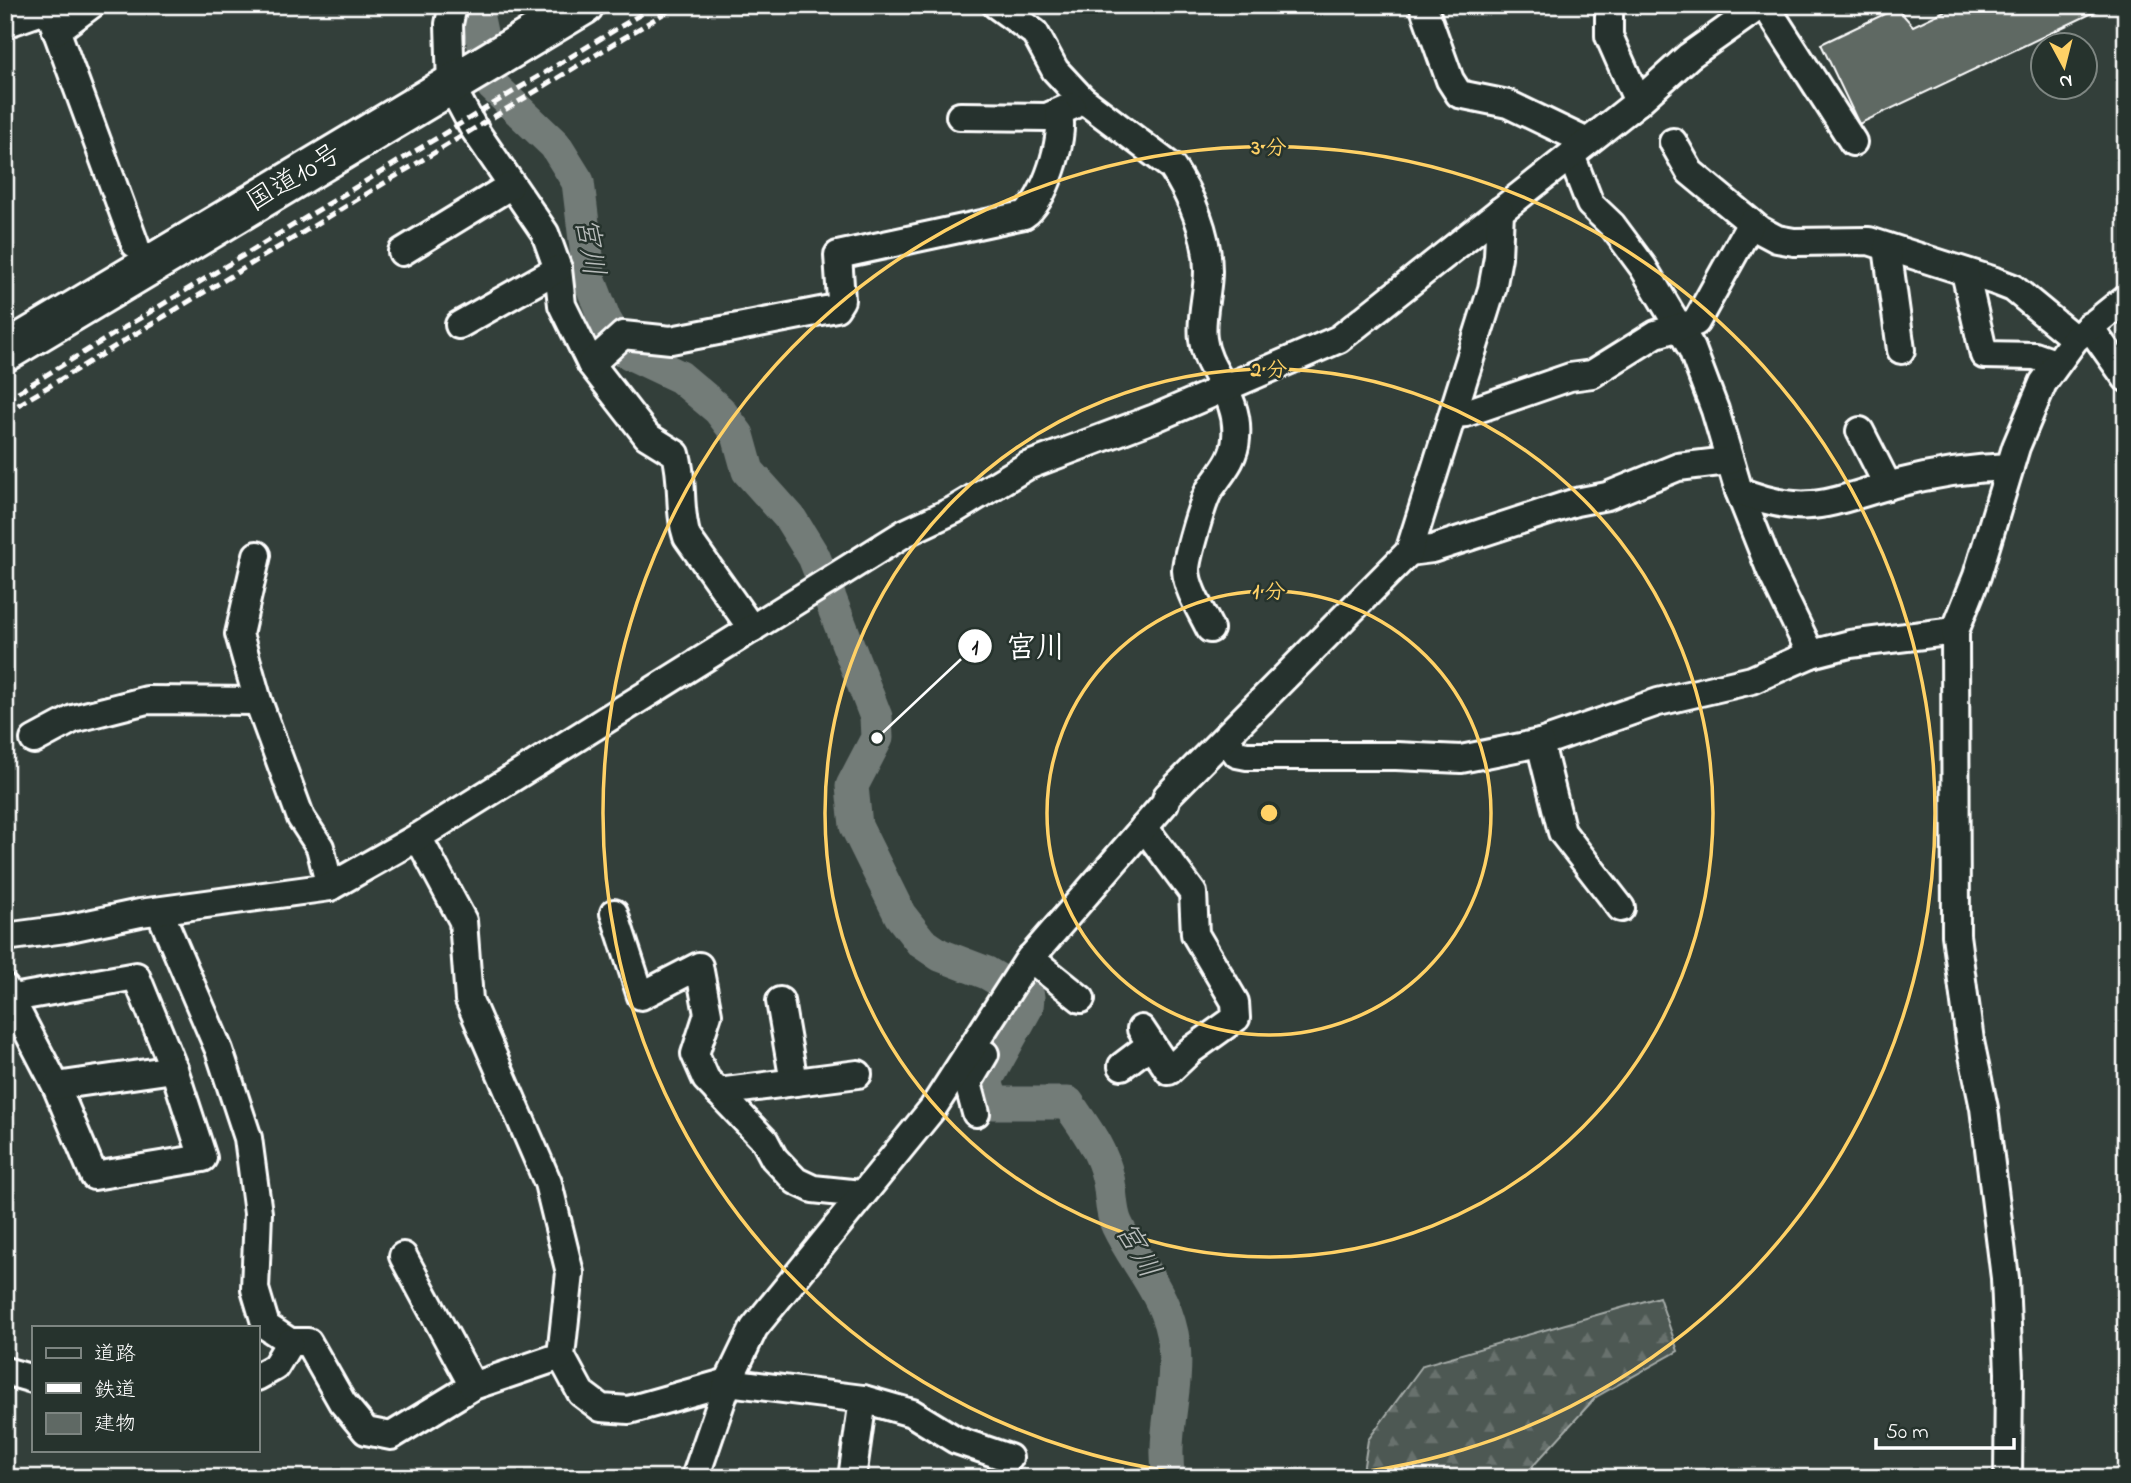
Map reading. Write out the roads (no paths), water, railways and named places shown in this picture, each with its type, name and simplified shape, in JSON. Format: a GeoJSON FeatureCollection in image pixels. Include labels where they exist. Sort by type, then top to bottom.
{"type":"FeatureCollection","features":[{"type":"Feature","properties":{"kind":"highway","name":"国道10号"},"geometry":{"type":"LineString","coordinates":[[5,352],[451,70],[532,5]]}},
{"type":"Feature","properties":{"kind":"highway","name":"国道10号"},"geometry":{"type":"LineString","coordinates":[[5,324],[135,244],[451,70],[584,5]]}},
{"type":"Feature","properties":{"kind":"street"},"geometry":{"type":"LineString","coordinates":[[5,24],[91,5]]}},
{"type":"Feature","properties":{"kind":"street"},"geometry":{"type":"LineString","coordinates":[[453,5],[449,23],[451,70],[468,119],[510,186],[545,233],[558,269],[562,305],[591,364],[647,436],[676,454],[680,467],[682,523],[687,537],[752,629]]}},
{"type":"Feature","properties":{"kind":"street"},"geometry":{"type":"LineString","coordinates":[[996,5],[1035,33],[1055,70],[1082,99],[1172,167],[1181,181],[1206,251],[1202,338],[1206,355],[1226,386],[1234,413],[1237,437],[1233,455],[1207,493],[1186,569],[1190,586],[1210,629]]}},
{"type":"Feature","properties":{"kind":"street"},"geometry":{"type":"LineString","coordinates":[[1423,5],[1450,80],[1459,94],[1508,104],[1579,148],[1590,204],[1612,225],[1682,328],[1715,410],[1739,491],[1770,569],[1811,654]]}},
{"type":"Feature","properties":{"kind":"street"},"geometry":{"type":"LineString","coordinates":[[1609,5],[1609,36],[1638,102]]}},
{"type":"Feature","properties":{"kind":"street"},"geometry":{"type":"LineString","coordinates":[[5,937],[330,887],[418,837],[905,533],[954,510],[1027,466],[1155,418],[1339,339],[1638,102],[1689,56],[1763,5],[1853,142]]}},
{"type":"Feature","properties":{"kind":"street"},"geometry":{"type":"LineString","coordinates":[[50,15],[135,244]]}},
{"type":"Feature","properties":{"kind":"street"},"geometry":{"type":"LineString","coordinates":[[960,116],[1047,117],[1059,114],[1082,99]]}},
{"type":"Feature","properties":{"kind":"street"},"geometry":{"type":"LineString","coordinates":[[591,364],[623,335],[671,340],[836,309],[841,300],[838,255],[1024,215],[1042,193],[1062,127],[1059,114]]}},
{"type":"Feature","properties":{"kind":"street"},"geometry":{"type":"LineString","coordinates":[[1673,142],[1690,172],[1751,223],[1777,239],[1794,242],[1857,240],[1887,247],[2013,288],[2082,333],[2126,378]]}},
{"type":"Feature","properties":{"kind":"street"},"geometry":{"type":"LineString","coordinates":[[402,251],[510,186]]}},
{"type":"Feature","properties":{"kind":"street"},"geometry":{"type":"LineString","coordinates":[[695,1478],[728,1382],[754,1328],[933,1108],[1028,960],[1144,827],[1167,796],[1409,551],[1492,289],[1498,257],[1500,211]]}},
{"type":"Feature","properties":{"kind":"street"},"geometry":{"type":"LineString","coordinates":[[1454,414],[1466,414],[1570,376],[1591,374],[1656,334],[1696,322],[1751,223]]}},
{"type":"Feature","properties":{"kind":"street"},"geometry":{"type":"LineString","coordinates":[[1887,247],[1901,350]]}},
{"type":"Feature","properties":{"kind":"street"},"geometry":{"type":"LineString","coordinates":[[459,325],[558,269]]}},
{"type":"Feature","properties":{"kind":"street"},"geometry":{"type":"LineString","coordinates":[[1965,272],[1984,355],[2035,356],[2055,363]]}},
{"type":"Feature","properties":{"kind":"street"},"geometry":{"type":"LineString","coordinates":[[2008,1478],[2009,1373],[2005,1278],[1984,1108],[1956,935],[1955,631],[1978,576],[2010,467],[2043,383],[2055,363],[2082,333],[2126,298]]}},
{"type":"Feature","properties":{"kind":"street"},"geometry":{"type":"LineString","coordinates":[[1860,431],[1888,486]]}},
{"type":"Feature","properties":{"kind":"street"},"geometry":{"type":"LineString","coordinates":[[1409,551],[1432,549],[1576,502],[1607,496],[1678,467],[1728,461]]}},
{"type":"Feature","properties":{"kind":"street"},"geometry":{"type":"LineString","coordinates":[[1739,491],[1789,506],[1814,506],[1967,469],[2010,467]]}},
{"type":"Feature","properties":{"kind":"street"},"geometry":{"type":"LineString","coordinates":[[257,555],[239,634],[258,701],[301,818],[320,847],[330,887]]}},
{"type":"Feature","properties":{"kind":"street"},"geometry":{"type":"LineString","coordinates":[[1225,738],[1237,754],[1247,756],[1461,759],[1540,743],[1658,702],[1752,680],[1811,654],[1850,644],[1955,631]]}},
{"type":"Feature","properties":{"kind":"street"},"geometry":{"type":"LineString","coordinates":[[34,740],[73,719],[147,700],[258,701]]}},
{"type":"Feature","properties":{"kind":"street"},"geometry":{"type":"LineString","coordinates":[[1540,743],[1562,832],[1621,908]]}},
{"type":"Feature","properties":{"kind":"street"},"geometry":{"type":"LineString","coordinates":[[1122,1066],[1146,1037],[1169,1071],[1190,1051],[1236,1018],[1235,1002],[1195,934],[1193,893],[1144,827]]}},
{"type":"Feature","properties":{"kind":"street"},"geometry":{"type":"LineString","coordinates":[[418,837],[463,921],[468,1000],[548,1184],[570,1273],[561,1356],[582,1392],[601,1408],[629,1410],[728,1382],[863,1399],[912,1413],[956,1440],[1009,1458]]}},
{"type":"Feature","properties":{"kind":"street"},"geometry":{"type":"LineString","coordinates":[[160,912],[219,1050],[248,1138],[258,1213],[256,1289],[266,1326],[290,1342],[308,1342],[342,1402],[366,1431],[391,1436],[473,1386],[561,1356]]}},
{"type":"Feature","properties":{"kind":"street"},"geometry":{"type":"LineString","coordinates":[[614,913],[641,996],[699,966],[708,1014],[695,1054],[706,1079],[765,1141],[774,1158],[796,1181],[813,1189],[861,1194]]}},
{"type":"Feature","properties":{"kind":"street"},"geometry":{"type":"LineString","coordinates":[[1028,960],[1081,999]]}},
{"type":"Feature","properties":{"kind":"street"},"geometry":{"type":"LineString","coordinates":[[136,976],[174,1069],[203,1158],[94,1176],[56,1086],[9,993],[136,976]]}},
{"type":"Feature","properties":{"kind":"street"},"geometry":{"type":"LineString","coordinates":[[780,1001],[794,1082]]}},
{"type":"Feature","properties":{"kind":"street"},"geometry":{"type":"LineString","coordinates":[[976,1113],[968,1083],[998,1033],[997,1008]]}},
{"type":"Feature","properties":{"kind":"street"},"geometry":{"type":"LineString","coordinates":[[56,1086],[174,1069]]}},
{"type":"Feature","properties":{"kind":"street"},"geometry":{"type":"LineString","coordinates":[[718,1092],[858,1074]]}},
{"type":"Feature","properties":{"kind":"street"},"geometry":{"type":"LineString","coordinates":[[403,1256],[473,1386]]}},
{"type":"Feature","properties":{"kind":"street"},"geometry":{"type":"LineString","coordinates":[[259,1376],[275,1367],[290,1342]]}},
{"type":"Feature","properties":{"kind":"street"},"geometry":{"type":"LineString","coordinates":[[5,1371],[32,1379]]}},
{"type":"Feature","properties":{"kind":"street"},"geometry":{"type":"LineString","coordinates":[[852,1478],[863,1399]]}},
{"type":"Feature","properties":{"kind":"waterway","name":"宮川"},"geometry":{"type":"LineString","coordinates":[[479,5],[477,13],[492,85],[555,145],[578,182],[590,281],[605,320],[623,350],[680,377],[719,410],[738,435],[748,471],[790,518],[814,557],[876,717],[877,738],[852,786],[856,826],[900,915],[921,942],[940,955],[987,973],[1028,997],[1027,1007],[986,1081],[993,1103],[1068,1103],[1101,1157],[1115,1220],[1159,1296],[1171,1327],[1175,1362],[1167,1445],[1169,1478]]}},
{"type":"Feature","properties":{"kind":"railway"},"geometry":{"type":"LineString","coordinates":[[5,400],[656,5]]}},
{"type":"Feature","properties":{"kind":"railway"},"geometry":{"type":"LineString","coordinates":[[5,413],[678,5]]}},
{"type":"Feature","properties":{"kind":"place","name":"宮川"},"geometry":{"type":"Point","coordinates":[877,738]}}]}
